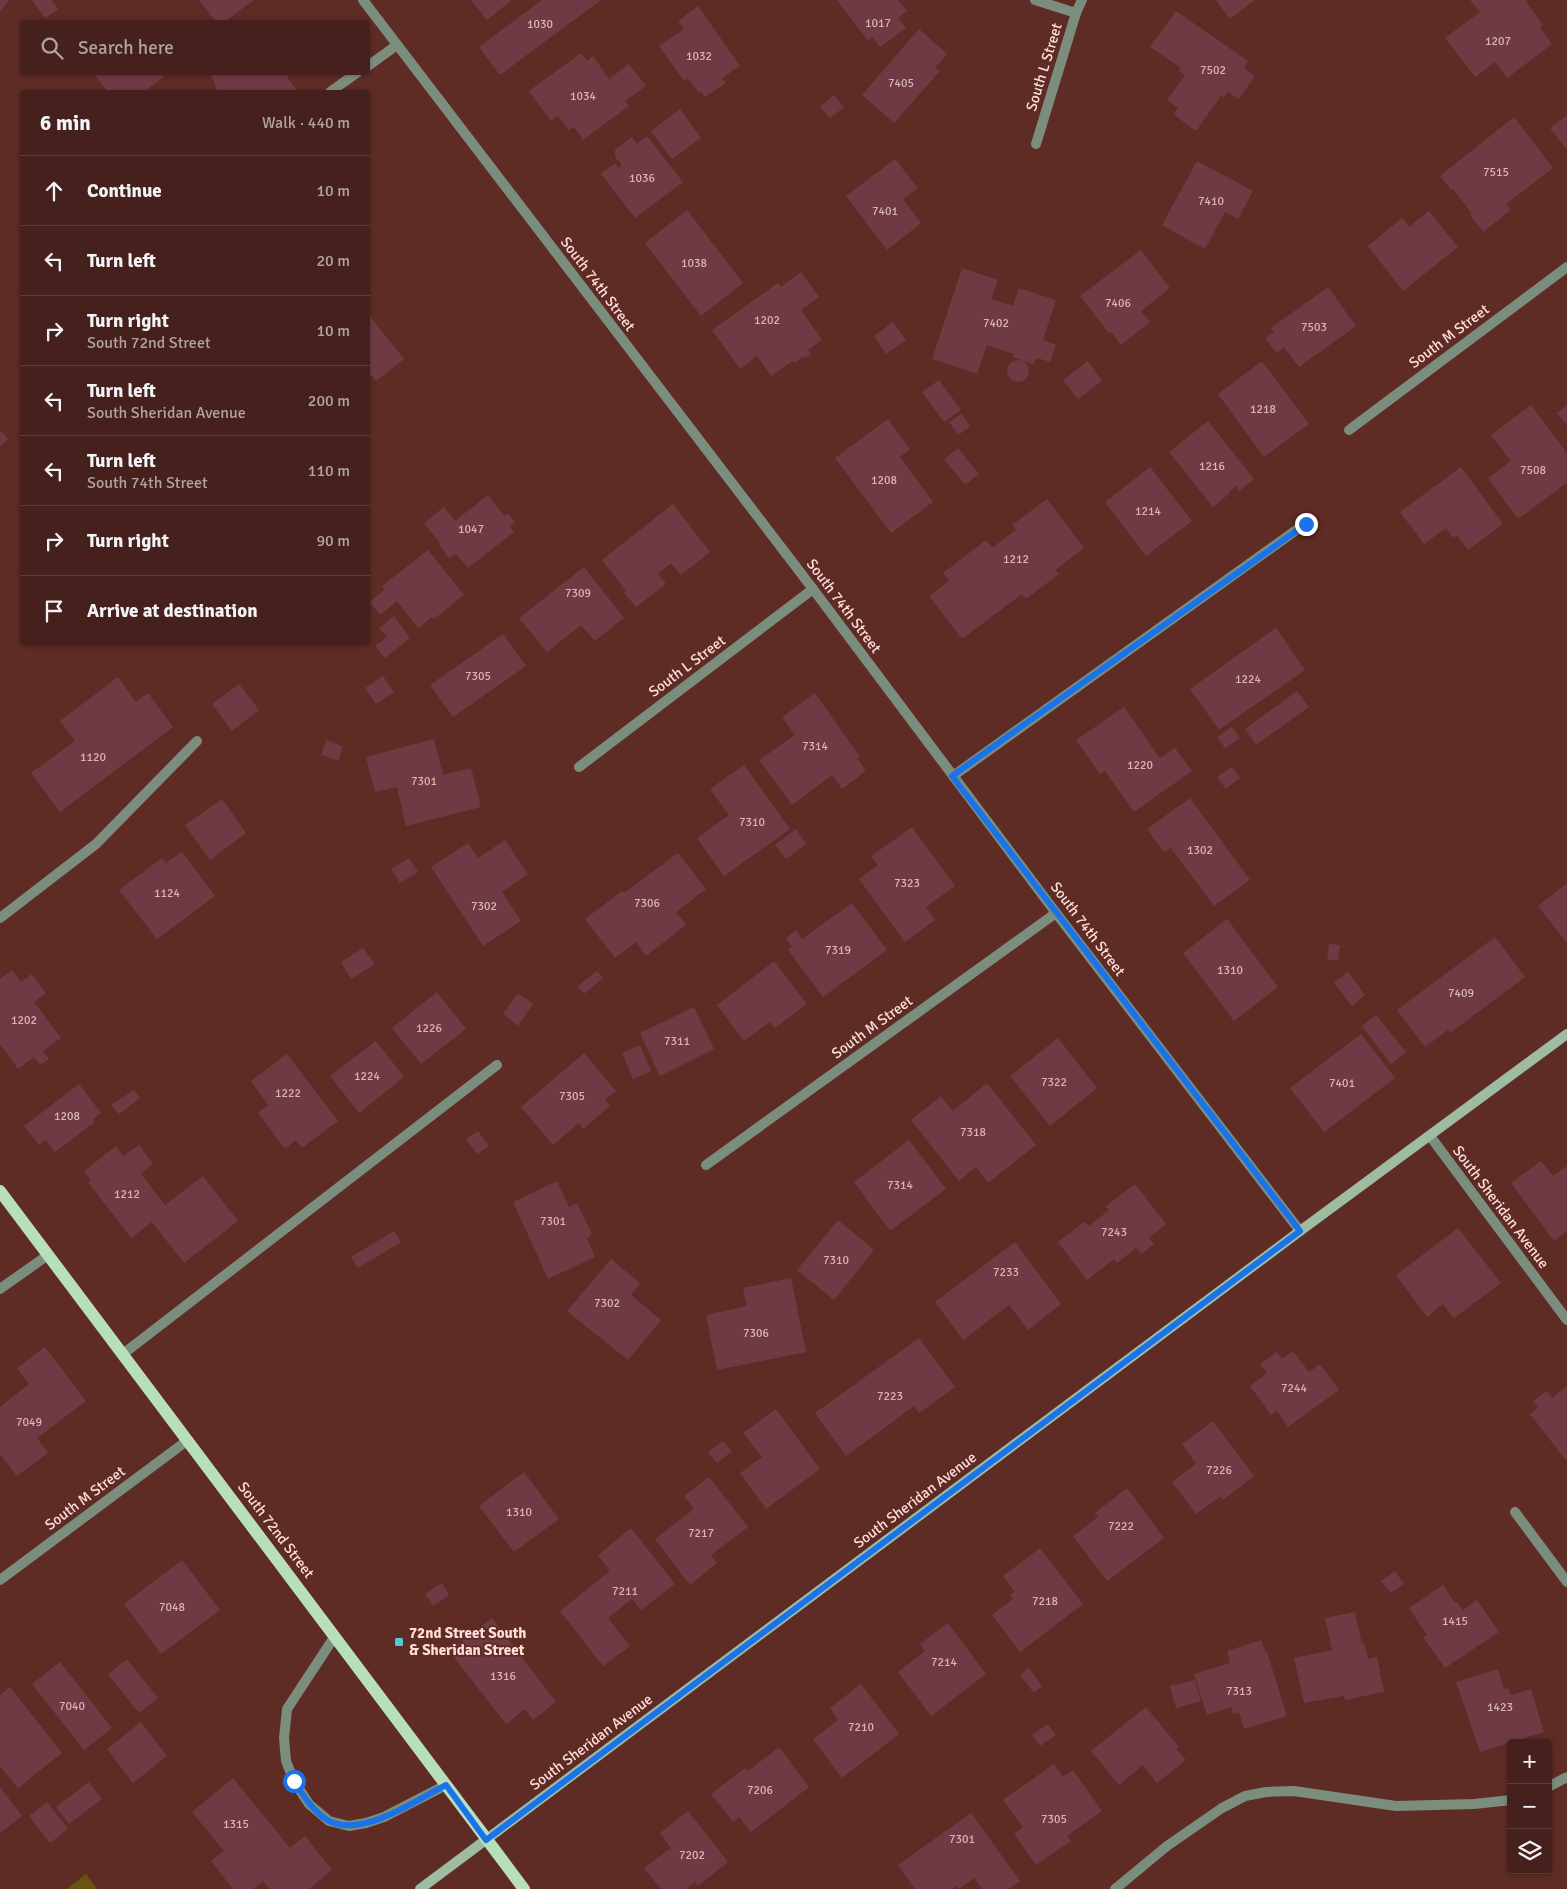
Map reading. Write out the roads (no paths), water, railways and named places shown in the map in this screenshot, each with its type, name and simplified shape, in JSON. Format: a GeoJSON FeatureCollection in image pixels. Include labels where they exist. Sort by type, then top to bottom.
{"type":"FeatureCollection","features":[{"type":"Feature","properties":{"kind":"main road","name":"South 72nd Street"},"geometry":{"type":"LineString","coordinates":[[0,1191],[524,1889]]}},
{"type":"Feature","properties":{"kind":"street","name":"South 74th Street"},"geometry":{"type":"LineString","coordinates":[[363,0],[813,589],[1056,913],[1300,1231]]}},
{"type":"Feature","properties":{"kind":"street"},"geometry":{"type":"LineString","coordinates":[[1035,0],[1076,12]]}},
{"type":"Feature","properties":{"kind":"street","name":"South L Street"},"geometry":{"type":"LineString","coordinates":[[1036,144],[1076,12],[1082,0]]}},
{"type":"Feature","properties":{"kind":"street"},"geometry":{"type":"LineString","coordinates":[[370,65],[397,45]]}},
{"type":"Feature","properties":{"kind":"street"},"geometry":{"type":"LineString","coordinates":[[333,90],[354,75]]}},
{"type":"Feature","properties":{"kind":"street","name":"South M Street"},"geometry":{"type":"LineString","coordinates":[[1349,430],[1567,267]]}},
{"type":"Feature","properties":{"kind":"street"},"geometry":{"type":"LineString","coordinates":[[952,776],[1306,524]]}},
{"type":"Feature","properties":{"kind":"street","name":"South L Street"},"geometry":{"type":"LineString","coordinates":[[579,768],[813,589]]}},
{"type":"Feature","properties":{"kind":"street"},"geometry":{"type":"LineString","coordinates":[[0,918],[96,844],[196,741]]}},
{"type":"Feature","properties":{"kind":"street","name":"South M Street"},"geometry":{"type":"LineString","coordinates":[[706,1165],[1056,913]]}},
{"type":"Feature","properties":{"kind":"street","name":"South Sheridan Avenue"},"geometry":{"type":"LineString","coordinates":[[420,1889],[1300,1231],[1567,1034]]}},
{"type":"Feature","properties":{"kind":"street"},"geometry":{"type":"LineString","coordinates":[[123,1354],[497,1065]]}},
{"type":"Feature","properties":{"kind":"street","name":"South Sheridan Avenue"},"geometry":{"type":"LineString","coordinates":[[1430,1136],[1567,1320]]}},
{"type":"Feature","properties":{"kind":"street"},"geometry":{"type":"LineString","coordinates":[[0,1289],[48,1255]]}},
{"type":"Feature","properties":{"kind":"street","name":"South M Street"},"geometry":{"type":"LineString","coordinates":[[0,1580],[188,1440]]}},
{"type":"Feature","properties":{"kind":"street"},"geometry":{"type":"LineString","coordinates":[[1515,1512],[1567,1582]]}},
{"type":"Feature","properties":{"kind":"street"},"geometry":{"type":"LineString","coordinates":[[334,1636],[287,1709],[284,1738],[286,1761],[294,1781],[309,1804],[329,1821],[349,1826],[366,1824],[384,1817],[446,1785]]}},
{"type":"Feature","properties":{"kind":"street"},"geometry":{"type":"LineString","coordinates":[[1552,1785],[1567,1777]]}},
{"type":"Feature","properties":{"kind":"street"},"geometry":{"type":"LineString","coordinates":[[1115,1889],[1167,1846],[1222,1808],[1245,1796],[1266,1792],[1294,1791],[1396,1806],[1474,1804],[1507,1800]]}},
{"type":"Feature","properties":{"kind":"place","name":"72nd Street South & Sheridan Street"},"geometry":{"type":"Point","coordinates":[399,1642]}}]}
